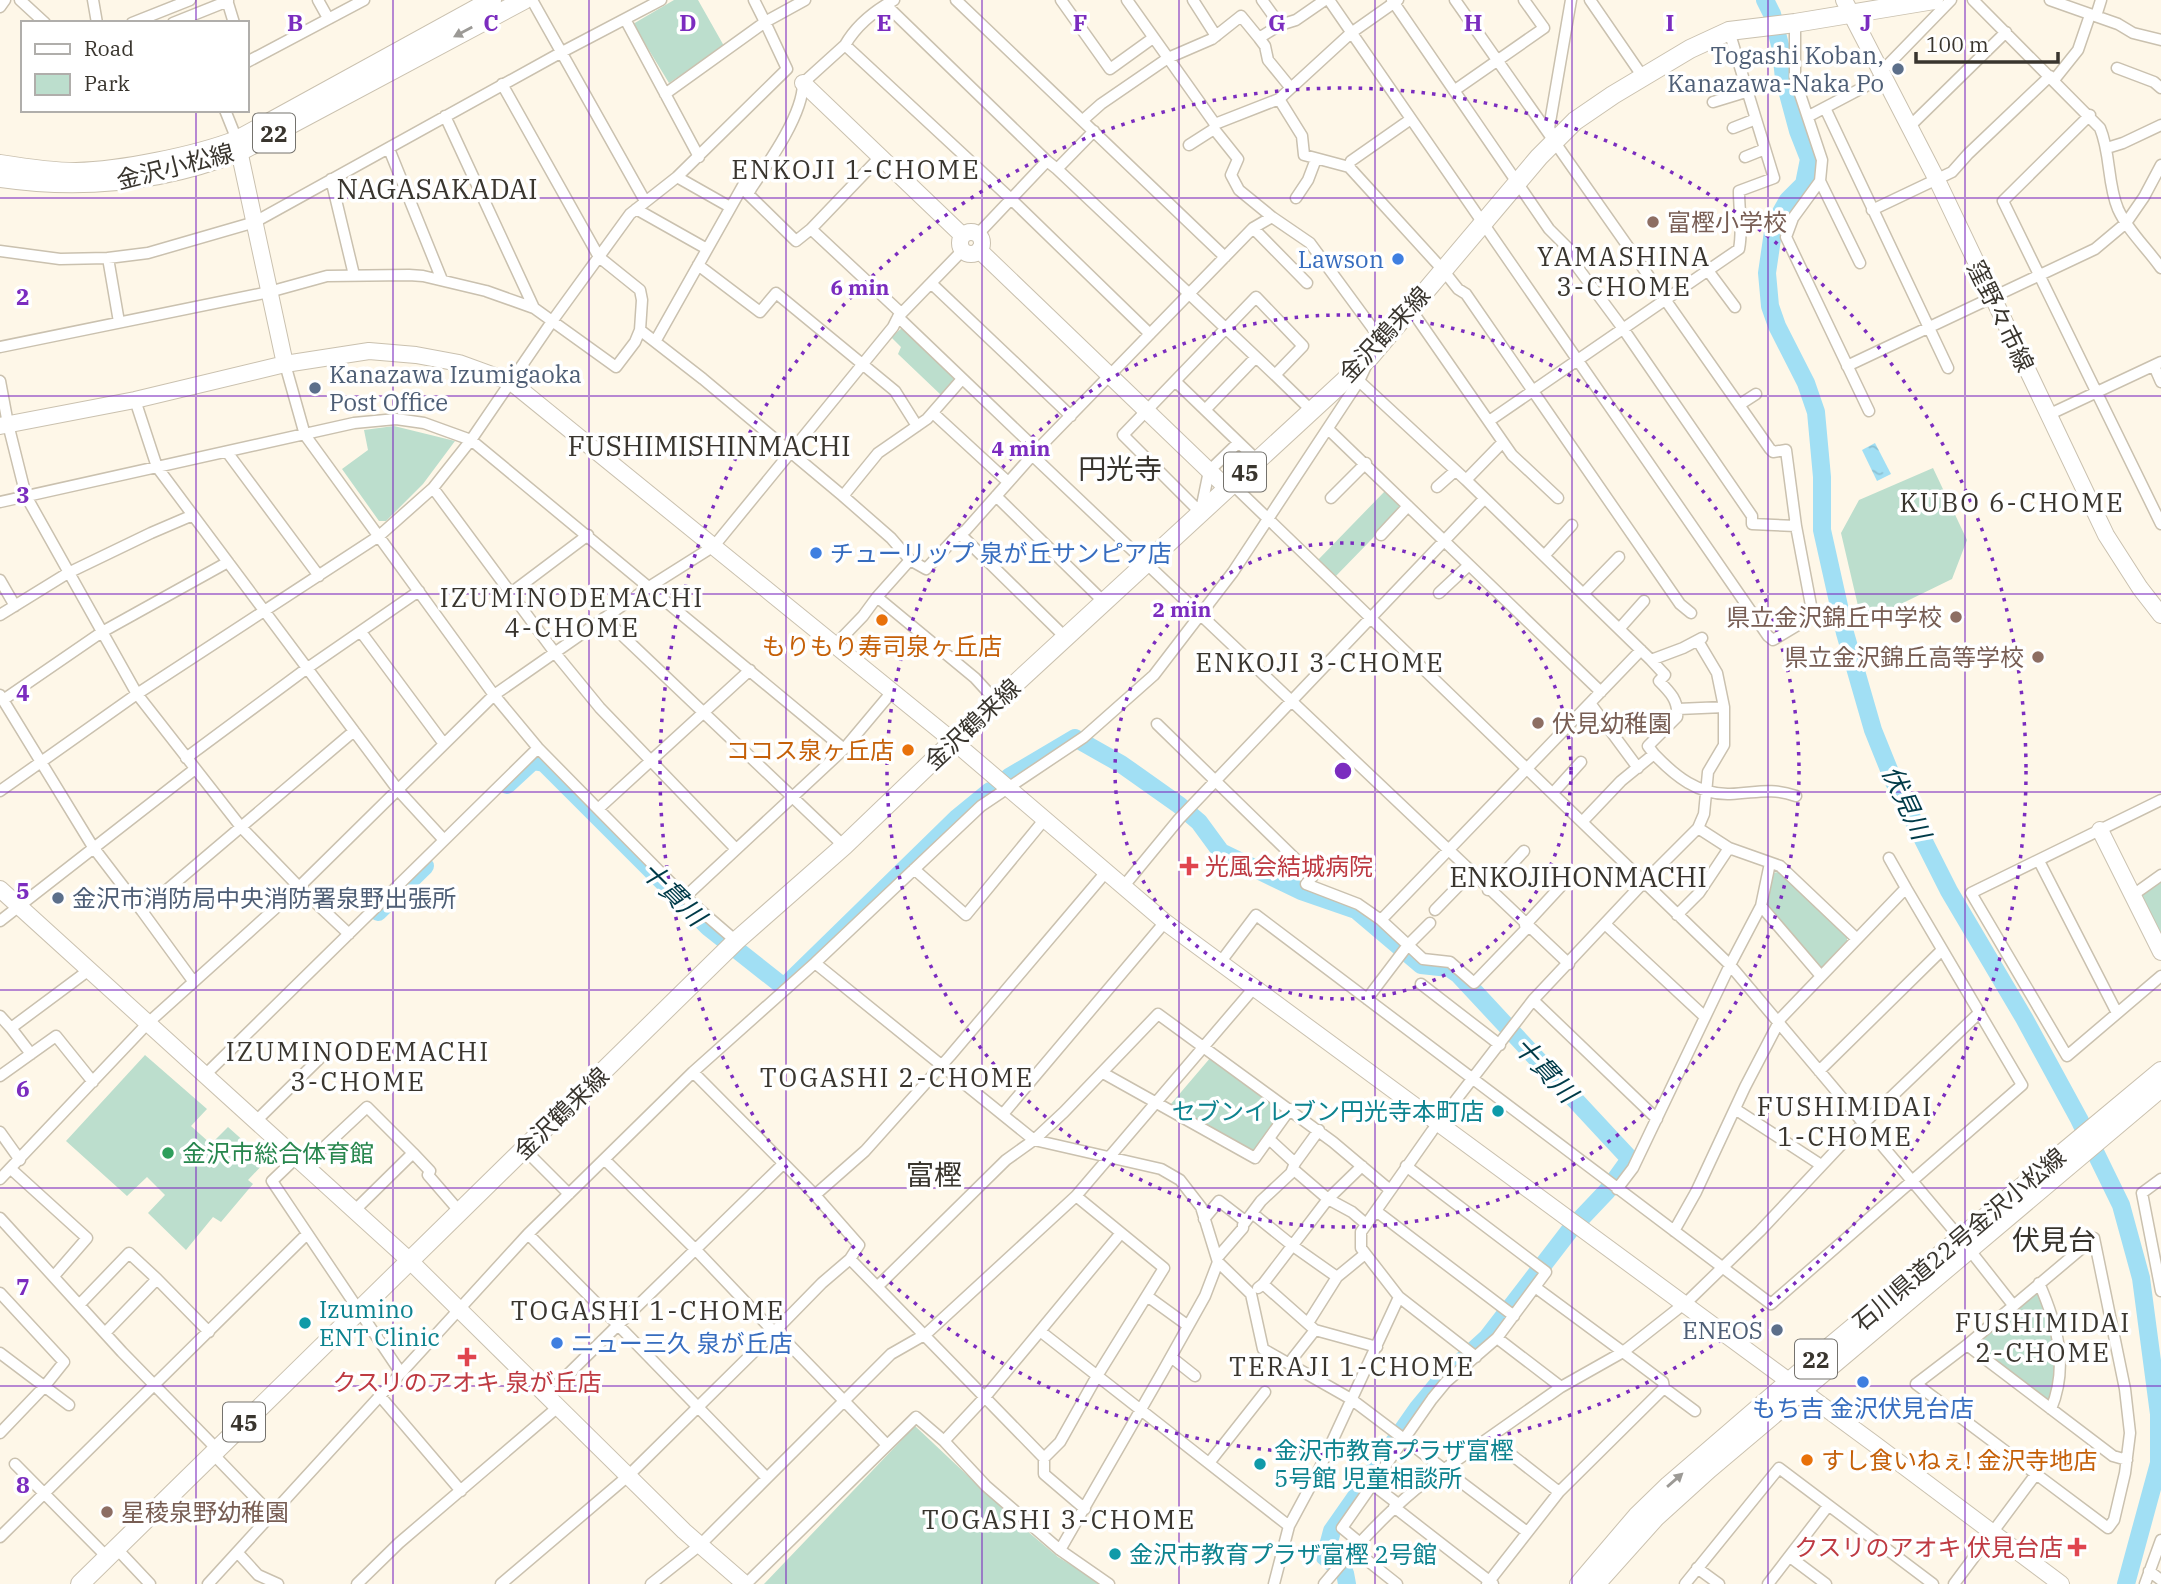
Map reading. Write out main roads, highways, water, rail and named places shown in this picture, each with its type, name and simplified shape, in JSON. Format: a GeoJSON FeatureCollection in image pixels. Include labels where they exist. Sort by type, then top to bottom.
{"type":"FeatureCollection","features":[{"type":"Feature","properties":{"kind":"main road","name":"金沢小松線"},"geometry":{"type":"LineString","coordinates":[[0,178],[29,183],[105,184],[145,179],[213,162],[492,0]]}},
{"type":"Feature","properties":{"kind":"main road","name":"金沢小松線"},"geometry":{"type":"LineString","coordinates":[[0,164],[77,172],[137,165],[221,146],[239,145],[524,0]]}},
{"type":"Feature","properties":{"kind":"main road","name":"金沢鶴来線"},"geometry":{"type":"LineString","coordinates":[[80,1584],[732,945],[844,846],[1310,409],[1370,357],[1483,223],[1575,121],[1690,49],[1729,31],[1793,24],[1846,7],[1934,0]]}},
{"type":"Feature","properties":{"kind":"main road","name":"石川県道22号金沢小松線"},"geometry":{"type":"LineString","coordinates":[[2098,1133],[2161,1071]]}},
{"type":"Feature","properties":{"kind":"main road","name":"石川県道22号金沢小松線"},"geometry":{"type":"LineString","coordinates":[[1579,1584],[1631,1522],[1669,1485],[1796,1387],[2098,1133],[2161,1088]]}},
{"type":"Feature","properties":{"kind":"main road","name":"石川県道22号金沢小松線"},"geometry":{"type":"LineString","coordinates":[[1597,1584],[1635,1538],[1666,1507],[1796,1387]]}},
{"type":"Feature","properties":{"kind":"water"},"geometry":{"type":"Polygon","coordinates":[[[1875,443],[1891,474],[1877,481],[1862,450],[1875,443]]]}},
{"type":"Feature","properties":{"kind":"waterway","name":"伏見川"},"geometry":{"type":"LineString","coordinates":[[1765,0],[1772,14],[1781,49],[1784,79],[1798,131],[1809,159],[1804,184],[1788,200],[1774,225],[1767,273],[1770,306],[1777,326],[1806,383],[1816,412],[1822,477],[1822,530],[1845,633],[1873,730],[1894,782],[1949,891],[2024,1018],[2079,1119],[2121,1205],[2141,1278],[2159,1414],[2159,1463],[2126,1584]]}},
{"type":"Feature","properties":{"kind":"waterway","name":"十貫川"},"geometry":{"type":"LineString","coordinates":[[1009,777],[1075,738],[1121,764],[1199,822],[1221,852],[1301,891],[1356,910],[1421,965],[1449,968],[1459,975],[1630,1159],[1607,1191],[1570,1230],[1487,1338],[1442,1379],[1418,1408],[1332,1531],[1325,1557],[1345,1573],[1347,1584]]}},
{"type":"Feature","properties":{"kind":"waterway","name":"十貫川"},"geometry":{"type":"LineString","coordinates":[[507,785],[533,761],[544,763],[708,927],[784,987],[957,818],[990,791]]}},
{"type":"Feature","properties":{"kind":"waterway","name":"十貫川"},"geometry":{"type":"LineString","coordinates":[[378,912],[425,866]]}},
{"type":"Feature","properties":{"kind":"place","name":"Togashi Koban, Kanazawa-Naka Po"},"geometry":{"type":"Point","coordinates":[1898,69]}},
{"type":"Feature","properties":{"kind":"place","name":"富樫小学校"},"geometry":{"type":"Point","coordinates":[1653,222]}},
{"type":"Feature","properties":{"kind":"place","name":"Lawson"},"geometry":{"type":"Point","coordinates":[1398,259]}},
{"type":"Feature","properties":{"kind":"place","name":"Kanazawa Izumigaoka Post Office"},"geometry":{"type":"Point","coordinates":[315,388]}},
{"type":"Feature","properties":{"kind":"place","name":"チューリップ 泉が丘サンピア店"},"geometry":{"type":"Point","coordinates":[816,553]}},
{"type":"Feature","properties":{"kind":"place","name":"県立金沢錦丘中学校"},"geometry":{"type":"Point","coordinates":[1956,617]}},
{"type":"Feature","properties":{"kind":"place","name":"もりもり寿司泉ヶ丘店"},"geometry":{"type":"Point","coordinates":[882,620]}},
{"type":"Feature","properties":{"kind":"place","name":"県立金沢錦丘高等学校"},"geometry":{"type":"Point","coordinates":[2038,657]}},
{"type":"Feature","properties":{"kind":"place","name":"伏見幼稚園"},"geometry":{"type":"Point","coordinates":[1538,723]}},
{"type":"Feature","properties":{"kind":"place","name":"ココス泉ヶ丘店"},"geometry":{"type":"Point","coordinates":[908,750]}},
{"type":"Feature","properties":{"kind":"place","name":"光風会結城病院"},"geometry":{"type":"Point","coordinates":[1189,866]}},
{"type":"Feature","properties":{"kind":"place","name":"金沢市消防局中央消防署泉野出張所"},"geometry":{"type":"Point","coordinates":[58,898]}},
{"type":"Feature","properties":{"kind":"place","name":"セブンイレブン円光寺本町店"},"geometry":{"type":"Point","coordinates":[1498,1111]}},
{"type":"Feature","properties":{"kind":"place","name":"金沢市総合体育館"},"geometry":{"type":"Point","coordinates":[168,1153]}},
{"type":"Feature","properties":{"kind":"place","name":"Izumino ENT Clinic"},"geometry":{"type":"Point","coordinates":[305,1323]}},
{"type":"Feature","properties":{"kind":"place","name":"ENEOS"},"geometry":{"type":"Point","coordinates":[1777,1330]}},
{"type":"Feature","properties":{"kind":"place","name":"ニュー三久 泉が丘店"},"geometry":{"type":"Point","coordinates":[557,1343]}},
{"type":"Feature","properties":{"kind":"place","name":"クスリのアオキ 泉が丘店"},"geometry":{"type":"Point","coordinates":[467,1357]}},
{"type":"Feature","properties":{"kind":"place","name":"もち吉 金沢伏見台店"},"geometry":{"type":"Point","coordinates":[1863,1382]}},
{"type":"Feature","properties":{"kind":"place","name":"すし食いねぇ! 金沢寺地店"},"geometry":{"type":"Point","coordinates":[1807,1460]}},
{"type":"Feature","properties":{"kind":"place","name":"金沢市教育プラザ富樫 5号館 児童相談所"},"geometry":{"type":"Point","coordinates":[1260,1464]}},
{"type":"Feature","properties":{"kind":"place","name":"星稜泉野幼稚園"},"geometry":{"type":"Point","coordinates":[107,1512]}},
{"type":"Feature","properties":{"kind":"place","name":"クスリのアオキ 伏見台店"},"geometry":{"type":"Point","coordinates":[2077,1547]}},
{"type":"Feature","properties":{"kind":"place","name":"金沢市教育プラザ富樫 2号館"},"geometry":{"type":"Point","coordinates":[1115,1554]}},
{"type":"Feature","properties":{"kind":"district","name":"ENKOJI 1-CHOME"},"geometry":{"type":"Point","coordinates":[856,169]}},
{"type":"Feature","properties":{"kind":"district","name":"NAGASAKADAI"},"geometry":{"type":"Point","coordinates":[437,188]}},
{"type":"Feature","properties":{"kind":"district","name":"YAMASHINA 3-CHOME"},"geometry":{"type":"Point","coordinates":[1624,271]}},
{"type":"Feature","properties":{"kind":"district","name":"FUSHIMISHINMACHI"},"geometry":{"type":"Point","coordinates":[709,445]}},
{"type":"Feature","properties":{"kind":"district","name":"円光寺"},"geometry":{"type":"Point","coordinates":[1120,468]}},
{"type":"Feature","properties":{"kind":"district","name":"KUBO 6-CHOME"},"geometry":{"type":"Point","coordinates":[2012,502]}},
{"type":"Feature","properties":{"kind":"district","name":"IZUMINODEMACHI 4-CHOME"},"geometry":{"type":"Point","coordinates":[572,612]}},
{"type":"Feature","properties":{"kind":"district","name":"ENKOJI 3-CHOME"},"geometry":{"type":"Point","coordinates":[1320,662]}},
{"type":"Feature","properties":{"kind":"district","name":"ENKOJIHONMACHI"},"geometry":{"type":"Point","coordinates":[1578,876]}},
{"type":"Feature","properties":{"kind":"district","name":"IZUMINODEMACHI 3-CHOME"},"geometry":{"type":"Point","coordinates":[358,1066]}},
{"type":"Feature","properties":{"kind":"district","name":"TOGASHI 2-CHOME"},"geometry":{"type":"Point","coordinates":[897,1077]}},
{"type":"Feature","properties":{"kind":"district","name":"FUSHIMIDAI 1-CHOME"},"geometry":{"type":"Point","coordinates":[1845,1121]}},
{"type":"Feature","properties":{"kind":"district","name":"富樫"},"geometry":{"type":"Point","coordinates":[934,1174]}},
{"type":"Feature","properties":{"kind":"district","name":"伏見台"},"geometry":{"type":"Point","coordinates":[2054,1239]}},
{"type":"Feature","properties":{"kind":"district","name":"TOGASHI 1-CHOME"},"geometry":{"type":"Point","coordinates":[648,1310]}},
{"type":"Feature","properties":{"kind":"district","name":"FUSHIMIDAI 2-CHOME"},"geometry":{"type":"Point","coordinates":[2043,1337]}},
{"type":"Feature","properties":{"kind":"district","name":"TERAJI 1-CHOME"},"geometry":{"type":"Point","coordinates":[1352,1366]}},
{"type":"Feature","properties":{"kind":"district","name":"TOGASHI 3-CHOME"},"geometry":{"type":"Point","coordinates":[1059,1519]}}]}
